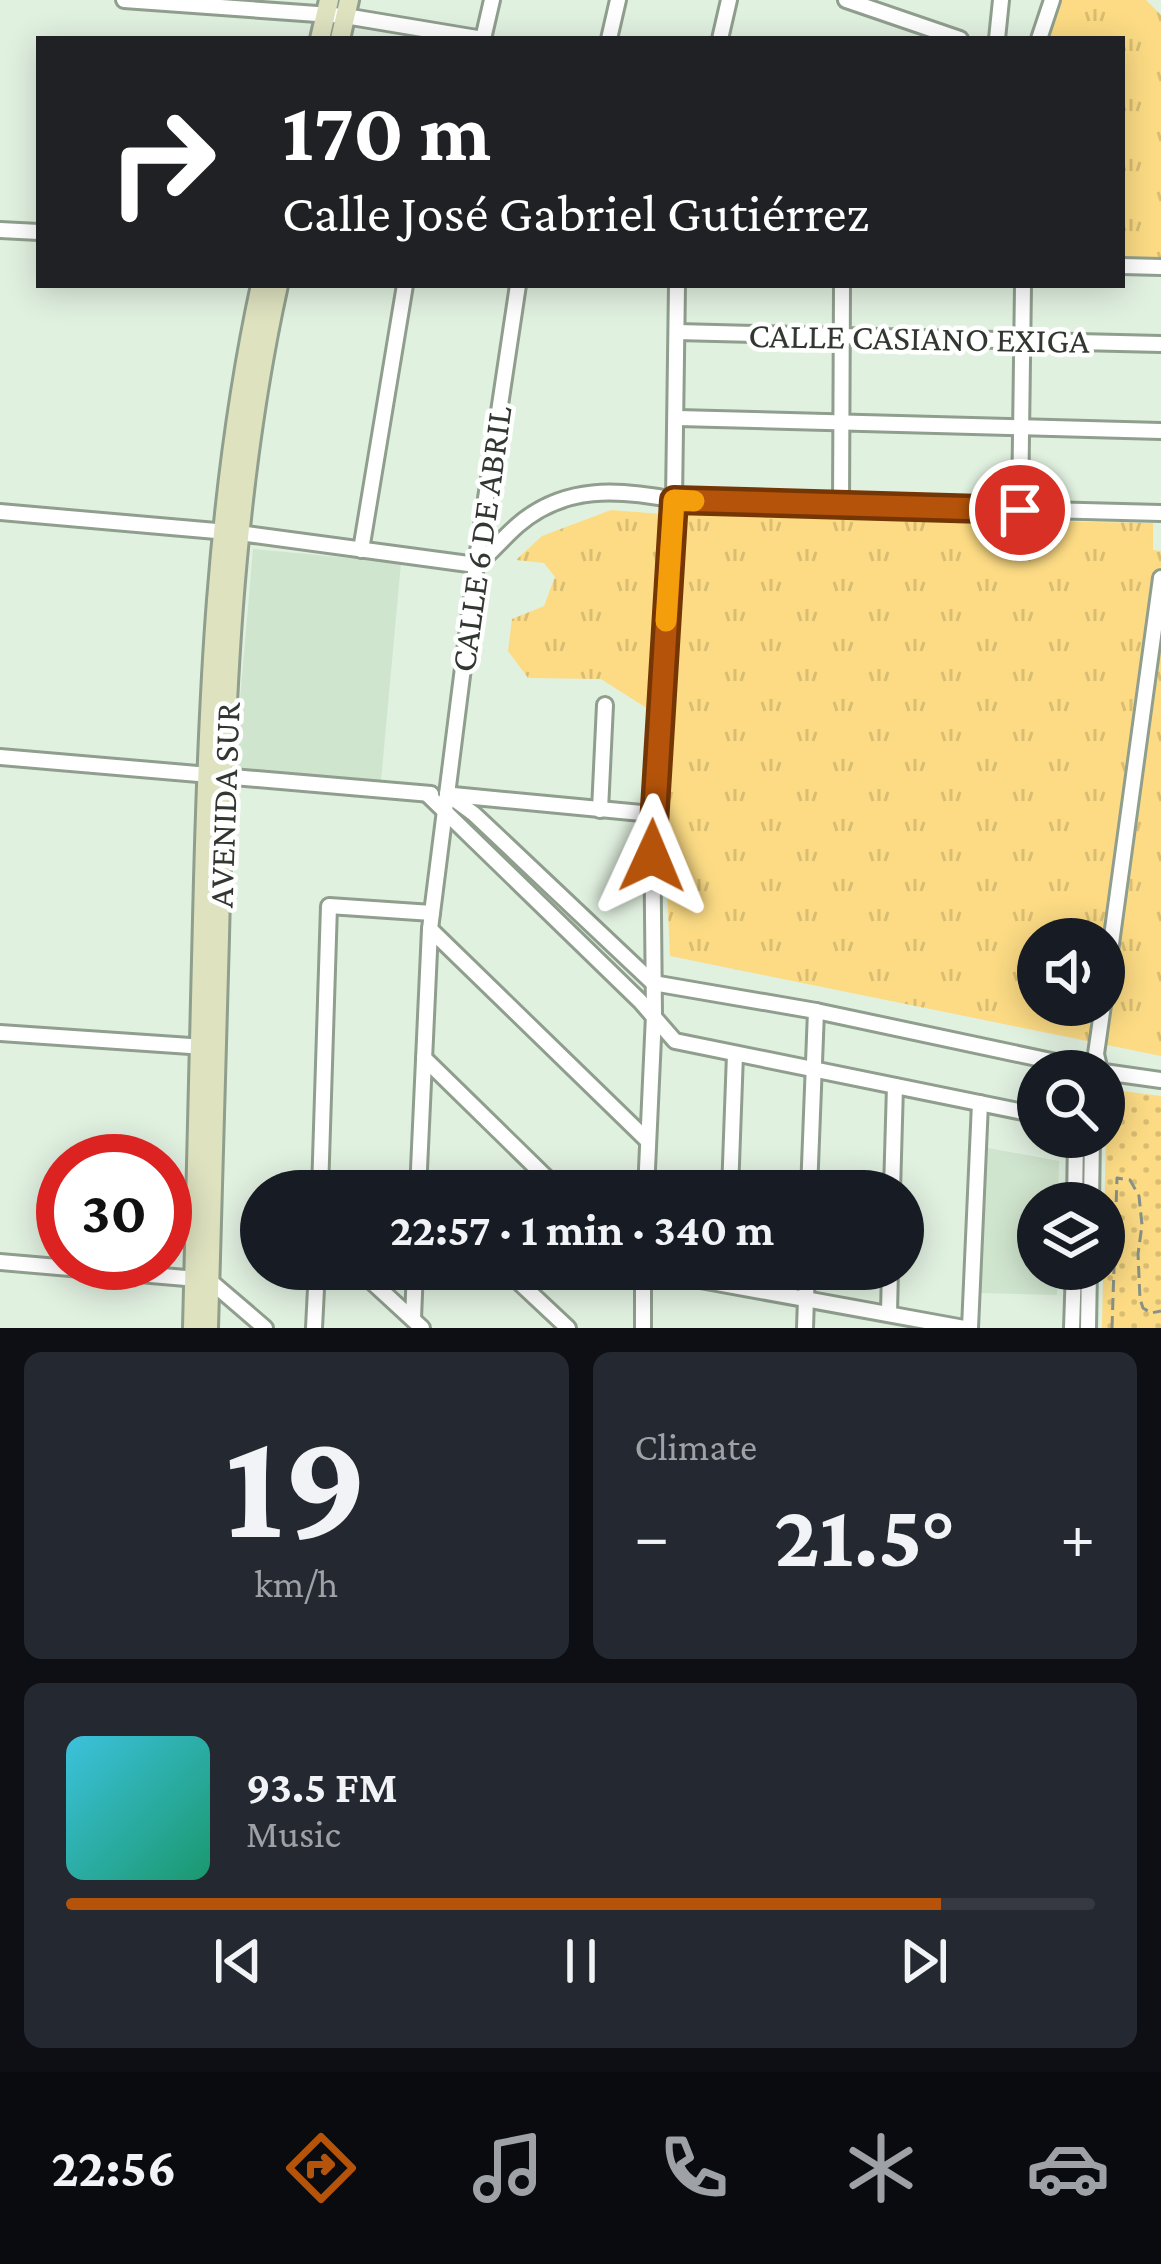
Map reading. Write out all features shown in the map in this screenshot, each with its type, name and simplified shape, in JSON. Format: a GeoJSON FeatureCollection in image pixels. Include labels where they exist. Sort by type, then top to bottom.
{"type":"FeatureCollection","features":[{"type":"Feature","properties":{"kind":"main road"},"geometry":{"type":"LineString","coordinates":[[322,36],[337,8]]}},
{"type":"Feature","properties":{"kind":"main road","name":"AVENIDA SUR"},"geometry":{"type":"LineString","coordinates":[[208,1328],[202,1279],[215,774],[231,533],[249,341],[260,288]]}},
{"type":"Feature","properties":{"kind":"main road","name":"AVENIDA SUR"},"geometry":{"type":"LineString","coordinates":[[231,533],[277,288]]}},
{"type":"Feature","properties":{"kind":"main road","name":"AVENIDA SUR"},"geometry":{"type":"LineString","coordinates":[[193,1328],[202,1279]]}},
{"type":"Feature","properties":{"kind":"street"},"geometry":{"type":"LineString","coordinates":[[124,0],[337,8],[469,36]]}},
{"type":"Feature","properties":{"kind":"street"},"geometry":{"type":"LineString","coordinates":[[484,36],[492,0]]}},
{"type":"Feature","properties":{"kind":"street"},"geometry":{"type":"LineString","coordinates":[[610,36],[618,0]]}},
{"type":"Feature","properties":{"kind":"street"},"geometry":{"type":"LineString","coordinates":[[721,36],[729,0]]}},
{"type":"Feature","properties":{"kind":"street"},"geometry":{"type":"LineString","coordinates":[[846,0],[952,36]]}},
{"type":"Feature","properties":{"kind":"street"},"geometry":{"type":"LineString","coordinates":[[997,36],[1001,0]]}},
{"type":"Feature","properties":{"kind":"street"},"geometry":{"type":"LineString","coordinates":[[1041,36],[1052,0]]}},
{"type":"Feature","properties":{"kind":"street"},"geometry":{"type":"LineString","coordinates":[[0,230],[36,232]]}},
{"type":"Feature","properties":{"kind":"street"},"geometry":{"type":"LineString","coordinates":[[1125,266],[1161,267]]}},
{"type":"Feature","properties":{"kind":"street"},"geometry":{"type":"LineString","coordinates":[[361,550],[405,288]]}},
{"type":"Feature","properties":{"kind":"street","name":"CALLE 6 DE ABRIL"},"geometry":{"type":"LineString","coordinates":[[421,1170],[431,921],[476,565],[518,288]]}},
{"type":"Feature","properties":{"kind":"street"},"geometry":{"type":"LineString","coordinates":[[647,1170],[654,1016],[652,814],[678,418],[677,288]]}},
{"type":"Feature","properties":{"kind":"street"},"geometry":{"type":"LineString","coordinates":[[841,506],[842,288]]}},
{"type":"Feature","properties":{"kind":"street"},"geometry":{"type":"LineString","coordinates":[[1020,510],[1023,288]]}},
{"type":"Feature","properties":{"kind":"street","name":"CALLE CASIANO EXIGA"},"geometry":{"type":"LineString","coordinates":[[677,332],[1161,344]]}},
{"type":"Feature","properties":{"kind":"street"},"geometry":{"type":"LineString","coordinates":[[678,418],[1161,431]]}},
{"type":"Feature","properties":{"kind":"street"},"geometry":{"type":"LineString","coordinates":[[0,512],[231,533],[476,565],[518,526],[563,498],[596,492],[632,492],[674,500],[1161,513]]}},
{"type":"Feature","properties":{"kind":"street"},"geometry":{"type":"LineString","coordinates":[[1114,918],[1161,578]]}},
{"type":"Feature","properties":{"kind":"street"},"geometry":{"type":"LineString","coordinates":[[600,810],[605,705]]}},
{"type":"Feature","properties":{"kind":"street"},"geometry":{"type":"LineString","coordinates":[[0,757],[427,794],[474,814],[652,983],[815,1011],[1017,1054]]}},
{"type":"Feature","properties":{"kind":"street"},"geometry":{"type":"LineString","coordinates":[[446,800],[484,798],[652,814]]}},
{"type":"Feature","properties":{"kind":"street"},"geometry":{"type":"LineString","coordinates":[[474,814],[484,798]]}},
{"type":"Feature","properties":{"kind":"street"},"geometry":{"type":"LineString","coordinates":[[446,800],[675,1041],[1017,1111]]}},
{"type":"Feature","properties":{"kind":"street"},"geometry":{"type":"LineString","coordinates":[[321,1170],[329,906],[431,921],[648,1141]]}},
{"type":"Feature","properties":{"kind":"street"},"geometry":{"type":"LineString","coordinates":[[810,1170],[815,1011]]}},
{"type":"Feature","properties":{"kind":"street"},"geometry":{"type":"LineString","coordinates":[[0,1033],[208,1047]]}},
{"type":"Feature","properties":{"kind":"street"},"geometry":{"type":"LineString","coordinates":[[731,1170],[735,1054]]}},
{"type":"Feature","properties":{"kind":"street"},"geometry":{"type":"LineString","coordinates":[[424,1058],[539,1170]]}},
{"type":"Feature","properties":{"kind":"street"},"geometry":{"type":"LineString","coordinates":[[1125,1075],[1161,1080]]}},
{"type":"Feature","properties":{"kind":"street"},"geometry":{"type":"LineString","coordinates":[[893,1170],[895,1086]]}},
{"type":"Feature","properties":{"kind":"street"},"geometry":{"type":"LineString","coordinates":[[772,1290],[967,1328],[980,1103]]}},
{"type":"Feature","properties":{"kind":"street"},"geometry":{"type":"LineString","coordinates":[[0,1262],[202,1279],[265,1328]]}},
{"type":"Feature","properties":{"kind":"street"},"geometry":{"type":"LineString","coordinates":[[314,1328],[316,1290]]}},
{"type":"Feature","properties":{"kind":"street"},"geometry":{"type":"LineString","coordinates":[[381,1290],[417,1323]]}},
{"type":"Feature","properties":{"kind":"street"},"geometry":{"type":"LineString","coordinates":[[416,1290],[417,1323]]}},
{"type":"Feature","properties":{"kind":"street"},"geometry":{"type":"LineString","coordinates":[[527,1290],[568,1328]]}},
{"type":"Feature","properties":{"kind":"street"},"geometry":{"type":"LineString","coordinates":[[642,1290],[643,1328]]}},
{"type":"Feature","properties":{"kind":"street"},"geometry":{"type":"LineString","coordinates":[[805,1328],[806,1290]]}},
{"type":"Feature","properties":{"kind":"street"},"geometry":{"type":"LineString","coordinates":[[889,1313],[890,1290]]}},
{"type":"Feature","properties":{"kind":"street"},"geometry":{"type":"LineString","coordinates":[[1072,1328],[1073,1290]]}},
{"type":"Feature","properties":{"kind":"street"},"geometry":{"type":"LineString","coordinates":[[1088,1328],[1089,1290]]}},
{"type":"Feature","properties":{"kind":"path"},"geometry":{"type":"LineString","coordinates":[[1112,1328],[1118,1178],[1130,1180],[1139,1196],[1143,1308],[1150,1313],[1161,1310]]}},
{"type":"Feature","properties":{"kind":"shaded area"},"geometry":{"type":"Polygon","coordinates":[[[253,549],[401,563],[381,781],[234,768],[253,549]]]}},
{"type":"Feature","properties":{"kind":"shaded area"},"geometry":{"type":"Polygon","coordinates":[[[983,1147],[1017,1153],[1017,1158],[1059,1161],[1058,1182],[1017,1182],[1017,1290],[1057,1290],[1057,1295],[978,1293],[983,1147]]]}},
{"type":"Feature","properties":{"kind":"green space"},"geometry":{"type":"Polygon","coordinates":[[[1054,0],[1146,0],[1161,15],[1161,262],[1125,260],[1125,36],[1045,36],[1054,0]]]}},
{"type":"Feature","properties":{"kind":"green space"},"geometry":{"type":"Polygon","coordinates":[[[611,510],[1153,523],[1153,550],[1161,551],[1161,1056],[670,956],[659,716],[601,679],[528,678],[508,651],[512,619],[544,606],[555,577],[544,563],[516,560],[542,536],[611,510]]]}},
{"type":"Feature","properties":{"kind":"green space"},"geometry":{"type":"Polygon","coordinates":[[[1125,1091],[1161,1096],[1161,1328],[1102,1328],[1103,1290],[1125,1290],[1125,1182],[1105,1182],[1106,1158],[1125,1158],[1125,1091]]]}},
{"type":"Feature","properties":{"kind":"slow traffic"},"geometry":{"type":"LineString","coordinates":[[666,621],[674,500],[694,501]]}},
{"type":"Feature","properties":{"kind":"route"},"geometry":{"type":"LineString","coordinates":[[652,856],[674,500],[1020,510]]}}]}
